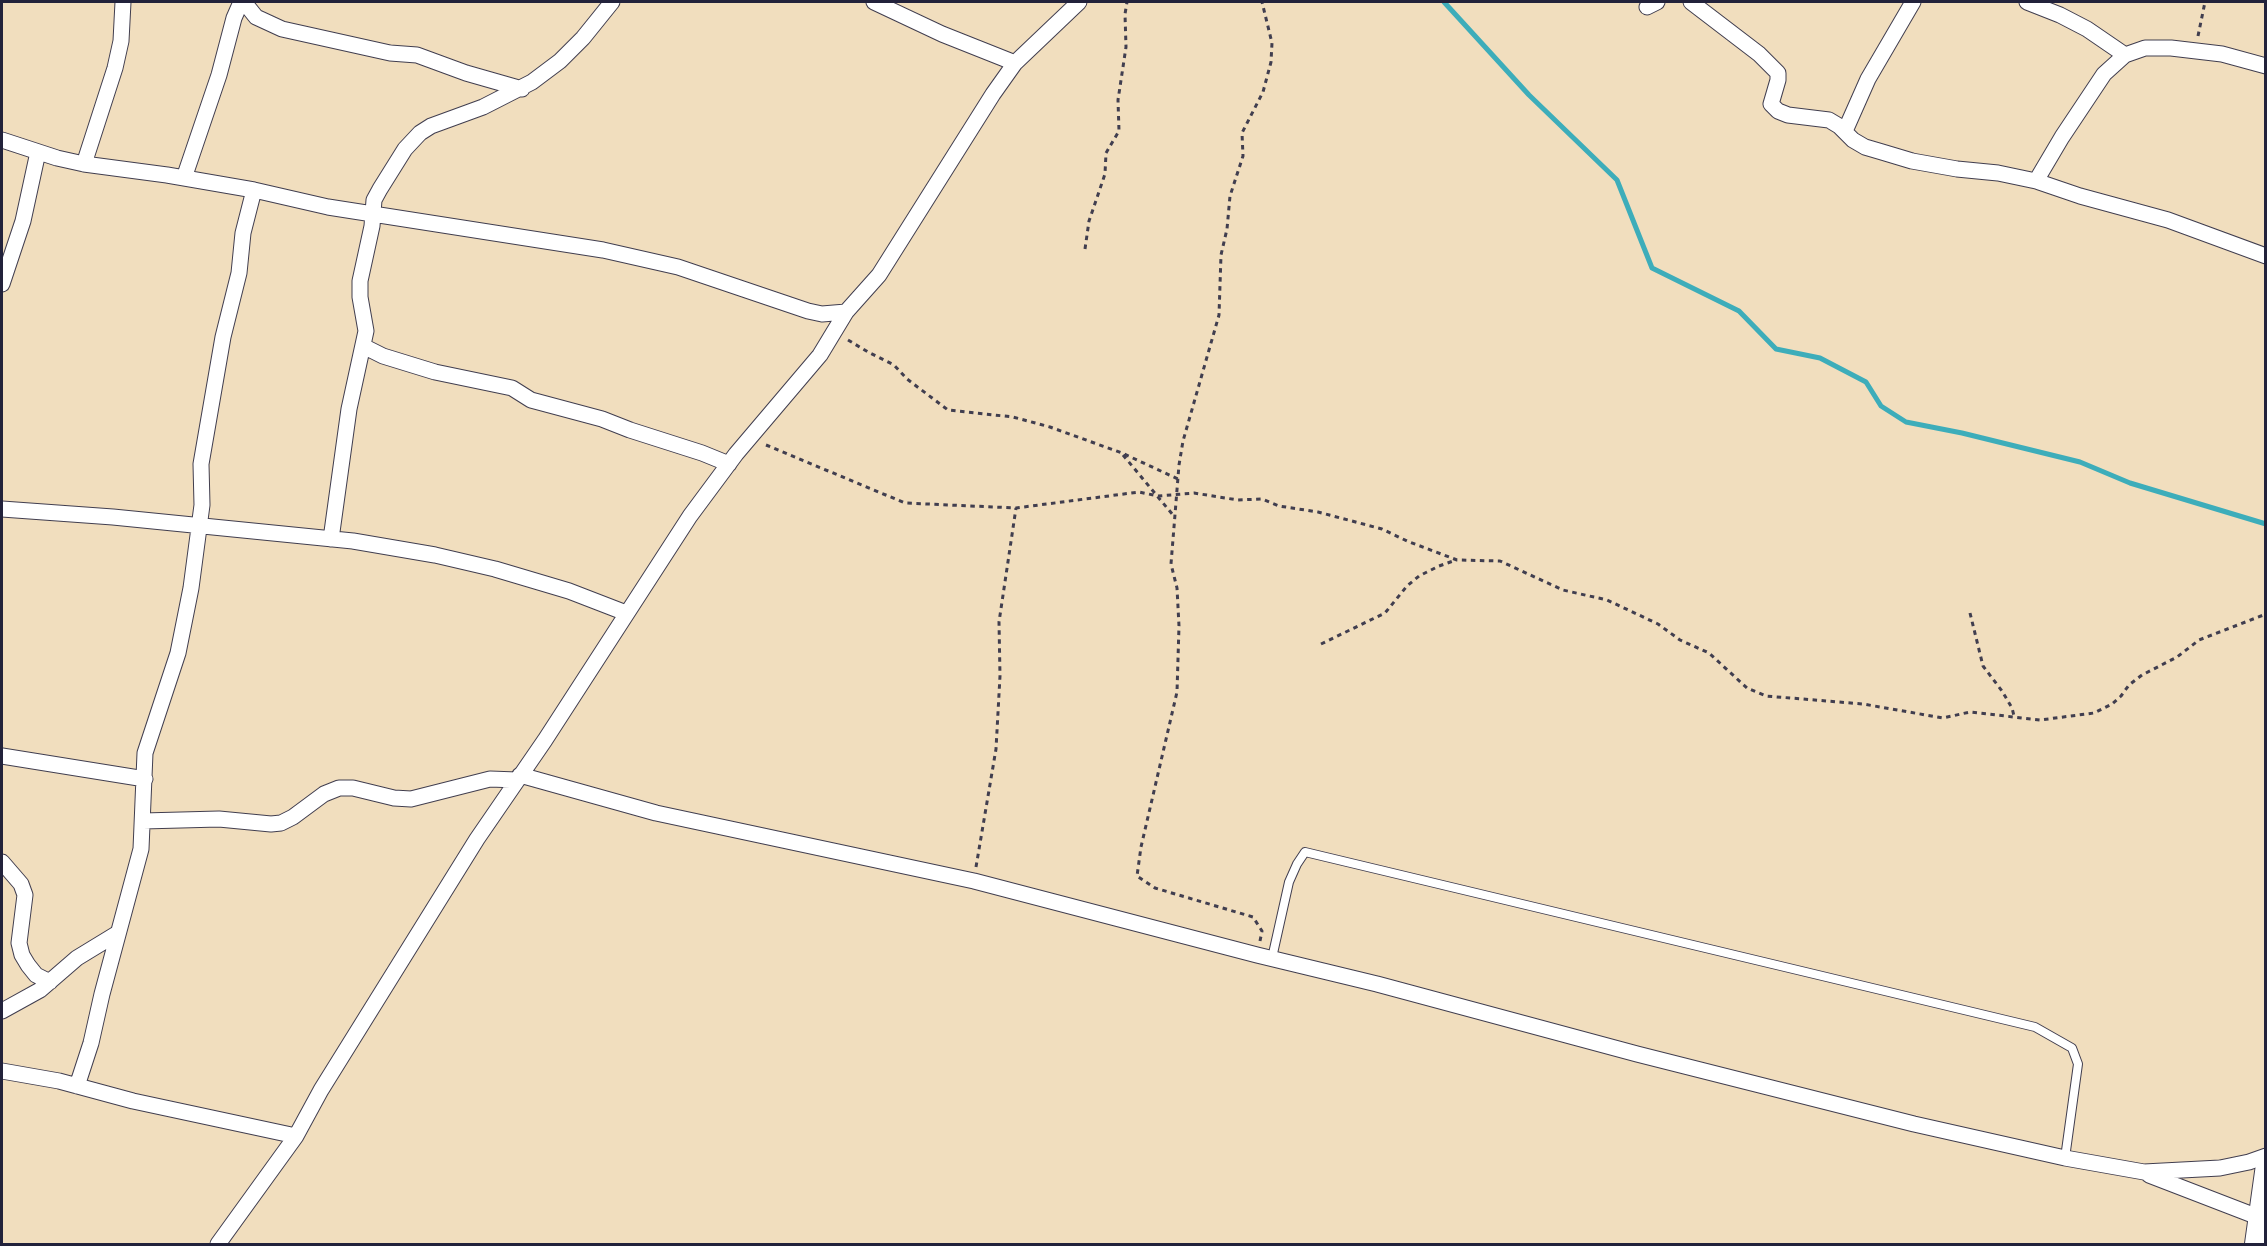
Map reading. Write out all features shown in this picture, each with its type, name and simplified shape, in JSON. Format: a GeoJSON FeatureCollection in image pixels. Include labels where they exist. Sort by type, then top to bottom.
{"type":"FeatureCollection","features":[{"type":"Feature","properties":{"kind":"street"},"geometry":{"type":"LineString","coordinates":[[84,164],[115,68],[121,41],[123,2]]}},
{"type":"Feature","properties":{"kind":"street"},"geometry":{"type":"LineString","coordinates":[[184,178],[219,75],[234,18],[242,2],[256,17],[282,29],[390,53],[417,55],[466,73],[522,89]]}},
{"type":"Feature","properties":{"kind":"street"},"geometry":{"type":"LineString","coordinates":[[331,539],[349,409],[366,331],[360,297],[360,281],[374,200],[386,177],[405,149],[420,133],[431,126],[483,107],[504,95],[522,89],[560,61],[583,38],[612,2]]}},
{"type":"Feature","properties":{"kind":"street"},"geometry":{"type":"LineString","coordinates":[[874,2],[942,34],[1016,63]]}},
{"type":"Feature","properties":{"kind":"street"},"geometry":{"type":"LineString","coordinates":[[218,1245],[296,1136],[321,1090],[477,839],[690,516],[729,464],[800,380],[846,312],[879,275],[988,102],[1016,63],[1079,2]]}},
{"type":"Feature","properties":{"kind":"street"},"geometry":{"type":"LineString","coordinates":[[1691,2],[1759,54],[1778,73],[1771,104],[1778,111],[1788,115],[1829,120],[1845,131],[1853,141],[1865,147],[1912,161],[2036,181],[2080,196],[2168,220],[2265,256]]}},
{"type":"Feature","properties":{"kind":"street"},"geometry":{"type":"LineString","coordinates":[[1845,131],[1868,79],[1913,2]]}},
{"type":"Feature","properties":{"kind":"street"},"geometry":{"type":"LineString","coordinates":[[2027,2],[2060,15],[2125,55]]}},
{"type":"Feature","properties":{"kind":"street"},"geometry":{"type":"LineString","coordinates":[[2036,181],[2104,74],[2125,55],[2145,48],[2194,50],[2222,54],[2265,66]]}},
{"type":"Feature","properties":{"kind":"street"},"geometry":{"type":"LineString","coordinates":[[2,140],[84,164],[184,178],[254,190],[328,207],[603,250],[678,267],[808,311],[822,314],[846,312]]}},
{"type":"Feature","properties":{"kind":"street"},"geometry":{"type":"LineString","coordinates":[[2,284],[6,254],[32,189],[38,152]]}},
{"type":"Feature","properties":{"kind":"street"},"geometry":{"type":"LineString","coordinates":[[77,1086],[91,1043],[141,849],[145,753],[178,653],[191,588],[202,505],[200,476],[204,445],[238,273],[243,233],[254,190]]}},
{"type":"Feature","properties":{"kind":"street"},"geometry":{"type":"LineString","coordinates":[[808,311],[831,337]]}},
{"type":"Feature","properties":{"kind":"street"},"geometry":{"type":"LineString","coordinates":[[363,346],[383,356],[435,372],[512,388],[531,400],[602,419],[729,464]]}},
{"type":"Feature","properties":{"kind":"street"},"geometry":{"type":"LineString","coordinates":[[2,509],[198,525],[331,539],[435,555],[495,569],[569,591],[626,613]]}},
{"type":"Feature","properties":{"kind":"street"},"geometry":{"type":"LineString","coordinates":[[2,756],[145,779]]}},
{"type":"Feature","properties":{"kind":"street"},"geometry":{"type":"LineString","coordinates":[[143,821],[219,819],[271,824],[293,817],[324,794],[339,788],[353,788],[394,798],[411,799],[490,780],[519,777],[656,813],[974,881],[1659,1060],[1914,1124],[2065,1158],[2144,1172],[2262,1218]]}},
{"type":"Feature","properties":{"kind":"street"},"geometry":{"type":"LineString","coordinates":[[2,862],[21,884],[25,895],[19,943],[22,955],[36,975],[50,982]]}},
{"type":"Feature","properties":{"kind":"street"},"geometry":{"type":"LineString","coordinates":[[2,1011],[50,982],[62,969],[118,933]]}},
{"type":"Feature","properties":{"kind":"street"},"geometry":{"type":"LineString","coordinates":[[2,1071],[77,1086],[230,1124],[296,1136]]}},
{"type":"Feature","properties":{"kind":"street"},"geometry":{"type":"LineString","coordinates":[[2144,1172],[2220,1168],[2265,1156]]}},
{"type":"Feature","properties":{"kind":"street"},"geometry":{"type":"LineString","coordinates":[[2255,1245],[2262,1218],[2265,1164]]}},
{"type":"Feature","properties":{"kind":"lane"},"geometry":{"type":"LineString","coordinates":[[1264,956],[1296,864],[1305,852],[2035,1027],[2072,1048],[2078,1064],[2065,1158]]}},
{"type":"Feature","properties":{"kind":"path"},"geometry":{"type":"LineString","coordinates":[[1085,249],[1089,220],[1105,174],[1107,153],[1119,131],[1118,99],[1126,47],[1127,2]]}},
{"type":"Feature","properties":{"kind":"path"},"geometry":{"type":"LineString","coordinates":[[1262,2],[1272,43],[1271,62],[1263,92],[1242,133],[1243,156],[1230,196],[1227,229],[1221,255],[1219,315],[1183,441],[1171,564],[1177,588],[1179,626],[1177,692],[1141,847],[1137,876],[1155,888],[1253,917],[1262,931],[1264,956]]}},
{"type":"Feature","properties":{"kind":"path"},"geometry":{"type":"LineString","coordinates":[[2194,50],[2205,2]]}},
{"type":"Feature","properties":{"kind":"path"},"geometry":{"type":"LineString","coordinates":[[831,337],[894,365],[907,379],[948,410],[1024,419],[1122,453],[1178,479]]}},
{"type":"Feature","properties":{"kind":"path"},"geometry":{"type":"LineString","coordinates":[[751,437],[785,454],[905,503],[1016,508],[1139,492],[1158,496],[1194,493],[1238,500],[1262,500],[1279,506],[1318,512],[1382,529],[1457,560]]}},
{"type":"Feature","properties":{"kind":"path"},"geometry":{"type":"LineString","coordinates":[[1122,453],[1174,516]]}},
{"type":"Feature","properties":{"kind":"path"},"geometry":{"type":"LineString","coordinates":[[974,881],[996,749],[1000,676],[999,622],[1016,508]]}},
{"type":"Feature","properties":{"kind":"path"},"geometry":{"type":"LineString","coordinates":[[1321,644],[1385,614],[1407,586],[1419,576],[1438,566],[1457,560],[1500,561],[1563,590],[1607,600],[1659,624],[1680,640],[1709,653],[1747,688],[1766,696],[1863,704],[1943,717],[1970,712],[2040,720],[2094,713],[2112,704],[2128,685],[2142,675],[2177,657],[2199,640],[2265,614]]}},
{"type":"Feature","properties":{"kind":"path"},"geometry":{"type":"LineString","coordinates":[[1970,613],[1983,666],[2002,691],[2014,716]]}},
{"type":"Feature","properties":{"kind":"waterway"},"geometry":{"type":"LineString","coordinates":[[1444,2],[1529,95],[1617,180],[1652,268],[1739,311],[1776,349],[1820,358],[1866,382],[1881,406],[1906,422],[1962,433],[2080,462],[2130,483],[2266,524]]}}]}
